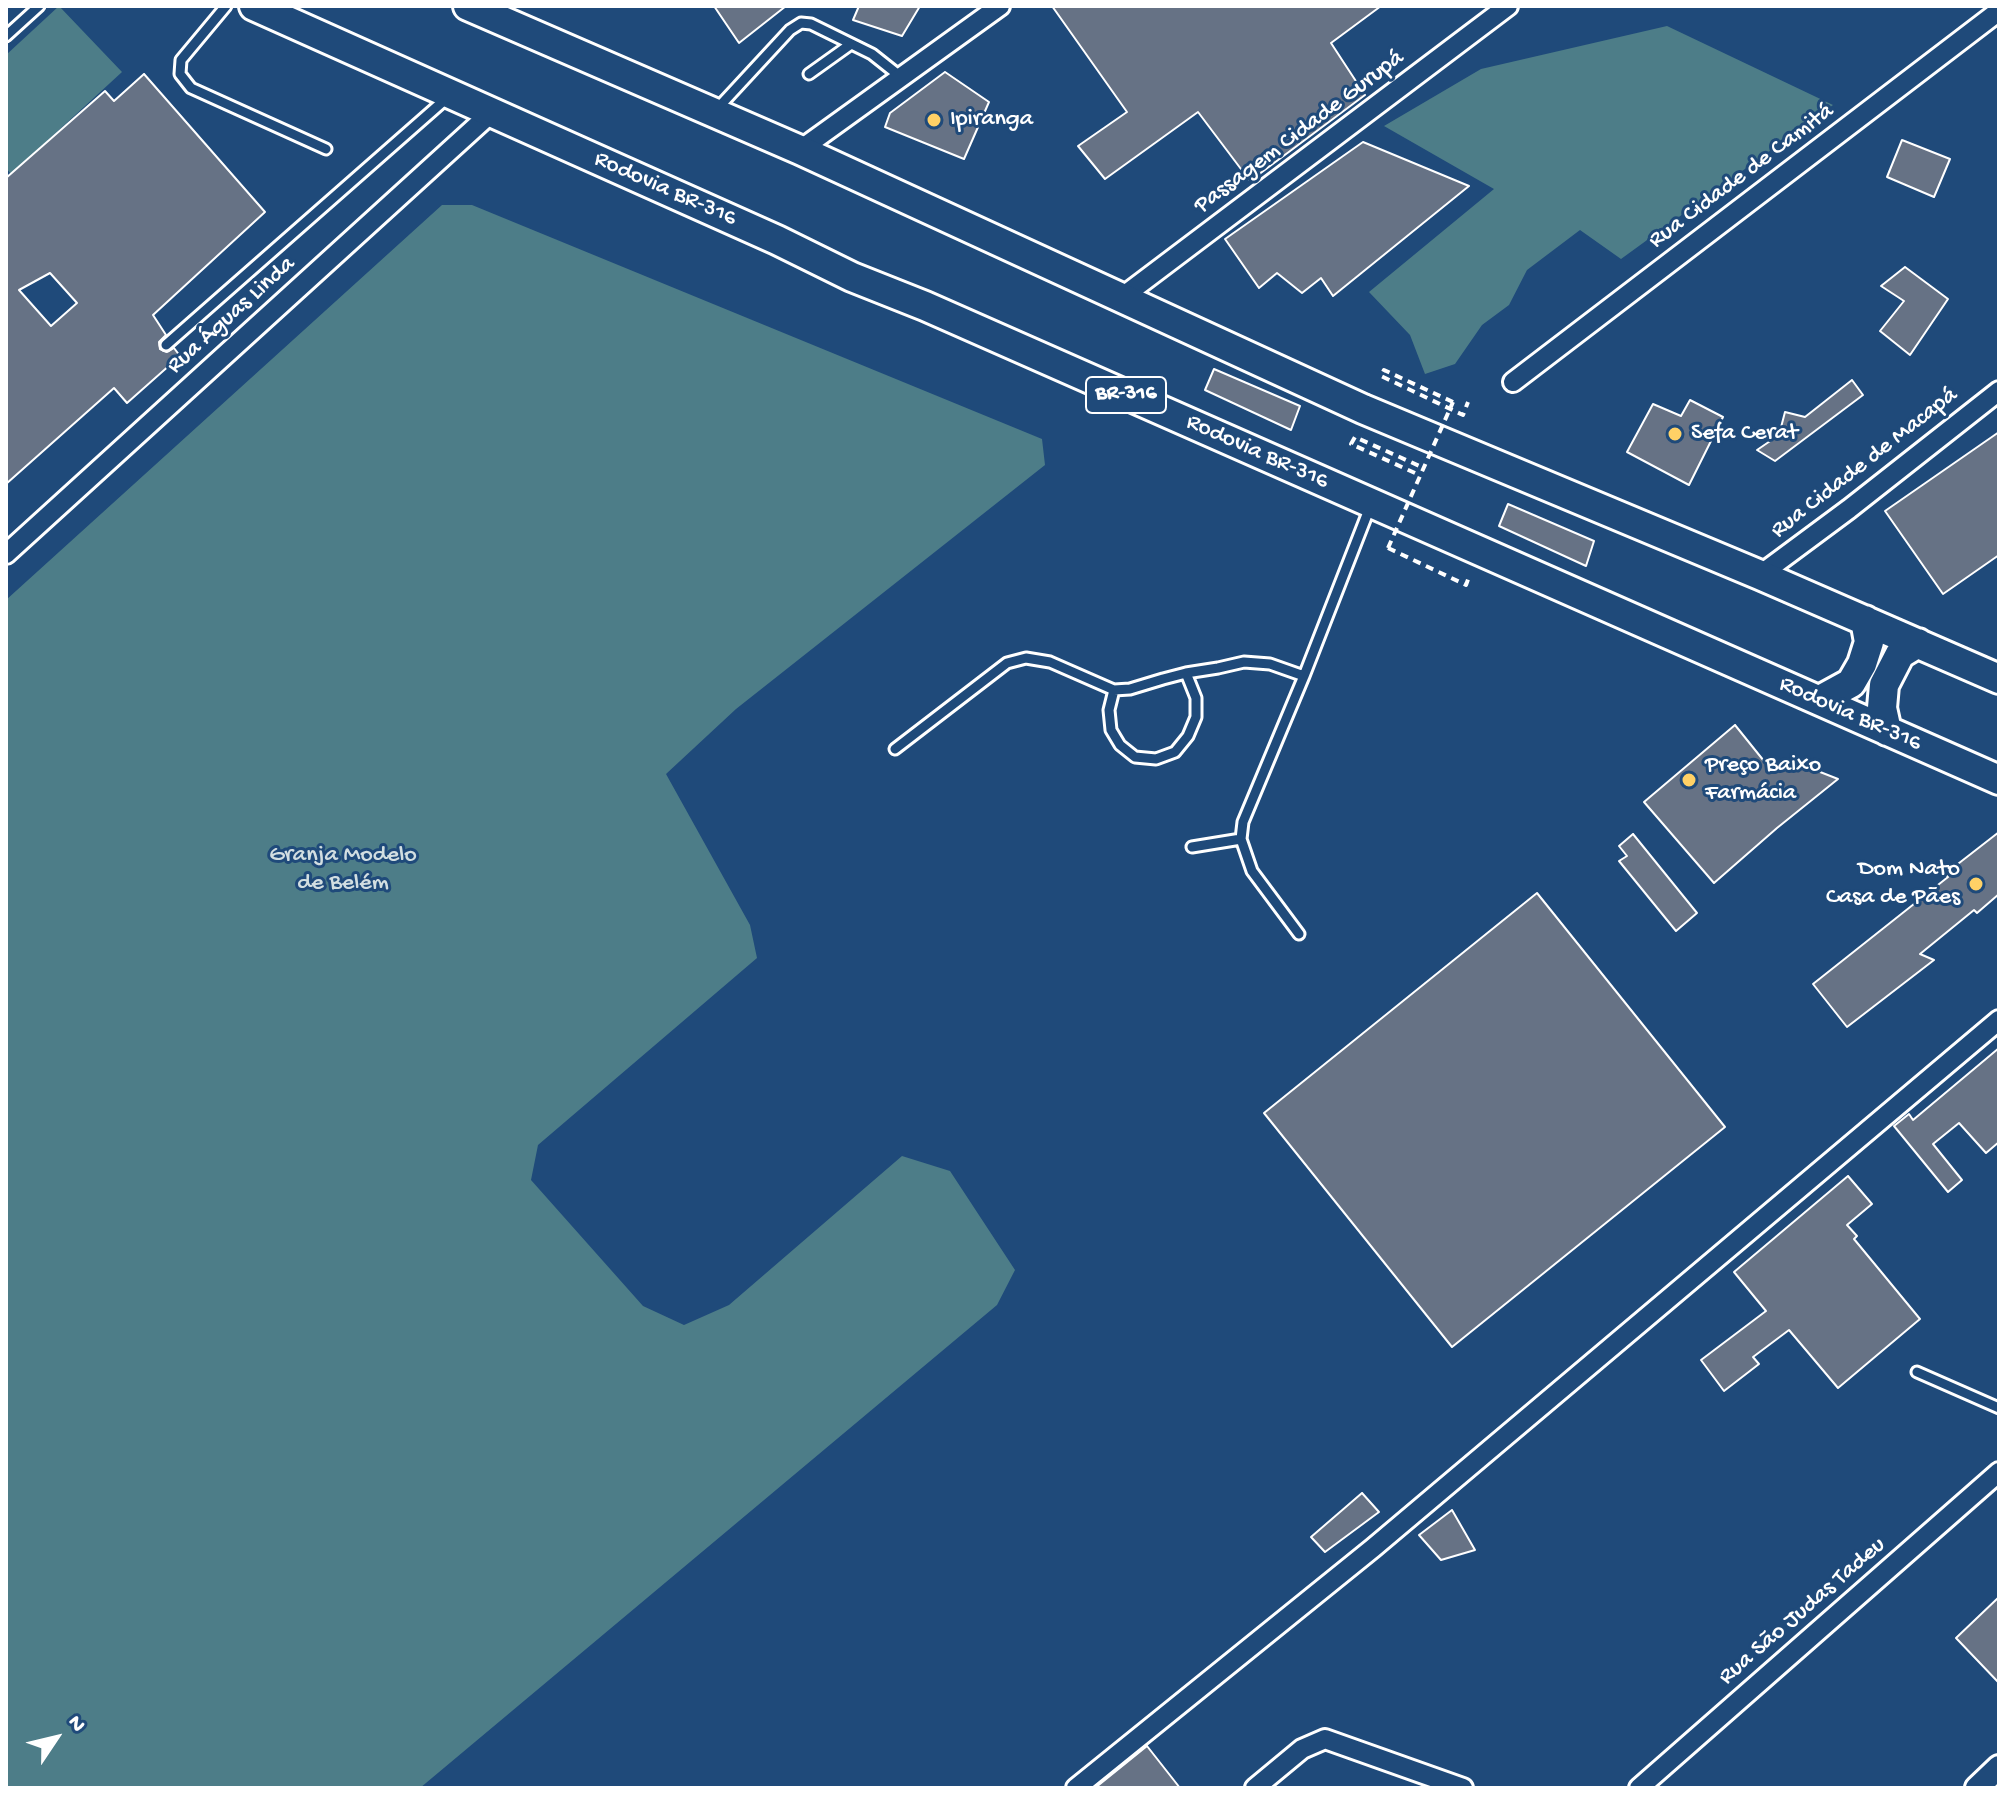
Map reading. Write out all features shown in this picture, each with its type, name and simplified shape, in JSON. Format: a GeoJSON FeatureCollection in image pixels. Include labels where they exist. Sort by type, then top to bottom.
{"type":"FeatureCollection","features":[{"type":"Feature","properties":{"kind":"highway","name":"Rodovia BR-316"},"geometry":{"type":"LineString","coordinates":[[254,6],[777,240],[852,277],[925,306],[1999,780]]}},
{"type":"Feature","properties":{"kind":"highway"},"geometry":{"type":"LineString","coordinates":[[468,6],[800,150],[1363,409],[1999,679]]}},
{"type":"Feature","properties":{"kind":"highway"},"geometry":{"type":"LineString","coordinates":[[1820,700],[1851,683],[1862,664],[1869,642],[1865,620]]}},
{"type":"Feature","properties":{"kind":"highway"},"geometry":{"type":"LineString","coordinates":[[1887,731],[1882,708],[1884,685],[1900,654],[1918,643]]}},
{"type":"Feature","properties":{"kind":"street"},"geometry":{"type":"LineString","coordinates":[[800,150],[1000,6]]}},
{"type":"Feature","properties":{"kind":"street","name":"Passagem Cidade Gurupá"},"geometry":{"type":"LineString","coordinates":[[1121,298],[1508,6]]}},
{"type":"Feature","properties":{"kind":"street","name":"Rua Cidade de Camitá"},"geometry":{"type":"LineString","coordinates":[[1513,382],[1999,11]]}},
{"type":"Feature","properties":{"kind":"street","name":"Rua Águas Linda"},"geometry":{"type":"LineString","coordinates":[[6,554],[491,113]]}},
{"type":"Feature","properties":{"kind":"street","name":"Rua Cidade de Macapá"},"geometry":{"type":"LineString","coordinates":[[1760,575],[1999,391]]}},
{"type":"Feature","properties":{"kind":"street"},"geometry":{"type":"LineString","coordinates":[[1076,1788],[1373,1548],[1999,1020]]}},
{"type":"Feature","properties":{"kind":"street","name":"Rua São Judas Tadeu"},"geometry":{"type":"LineString","coordinates":[[1639,1788],[1999,1472]]}},
{"type":"Feature","properties":{"kind":"street"},"geometry":{"type":"LineString","coordinates":[[1255,1788],[1302,1749],[1325,1739],[1463,1788]]}},
{"type":"Feature","properties":{"kind":"street"},"geometry":{"type":"LineString","coordinates":[[1977,1788],[1999,1767]]}},
{"type":"Feature","properties":{"kind":"lane"},"geometry":{"type":"LineString","coordinates":[[6,36],[39,6]]}},
{"type":"Feature","properties":{"kind":"lane"},"geometry":{"type":"LineString","coordinates":[[226,6],[181,60],[180,74],[191,88],[326,149]]}},
{"type":"Feature","properties":{"kind":"lane"},"geometry":{"type":"LineString","coordinates":[[714,113],[790,30],[801,23],[811,24],[872,54],[901,77]]}},
{"type":"Feature","properties":{"kind":"lane"},"geometry":{"type":"LineString","coordinates":[[809,74],[851,44]]}},
{"type":"Feature","properties":{"kind":"lane"},"geometry":{"type":"LineString","coordinates":[[166,345],[450,95]]}},
{"type":"Feature","properties":{"kind":"lane"},"geometry":{"type":"LineString","coordinates":[[1299,934],[1252,871],[1241,839],[1243,822],[1372,504]]}},
{"type":"Feature","properties":{"kind":"lane"},"geometry":{"type":"LineString","coordinates":[[895,749],[1007,663],[1026,658],[1050,662],[1114,690],[1244,662],[1270,664],[1304,676]]}},
{"type":"Feature","properties":{"kind":"lane"},"geometry":{"type":"LineString","coordinates":[[1114,690],[1109,710],[1111,730],[1120,745],[1135,757],[1156,759],[1175,752],[1188,736],[1196,717],[1196,698],[1186,673]]}},
{"type":"Feature","properties":{"kind":"lane"},"geometry":{"type":"LineString","coordinates":[[1192,847],[1241,839]]}},
{"type":"Feature","properties":{"kind":"lane"},"geometry":{"type":"LineString","coordinates":[[1917,1372],[1999,1408]]}},
{"type":"Feature","properties":{"kind":"path"},"geometry":{"type":"LineString","coordinates":[[1468,402],[1463,415],[1381,376],[1384,370],[1453,402],[1424,468],[1388,548],[1466,585],[1470,572]]}},
{"type":"Feature","properties":{"kind":"path"},"geometry":{"type":"LineString","coordinates":[[1415,473],[1351,444],[1355,437],[1424,468]]}},
{"type":"Feature","properties":{"kind":"path"},"geometry":{"type":"LineString","coordinates":[[1380,536],[1393,541]]}},
{"type":"Feature","properties":{"kind":"green space"},"geometry":{"type":"Polygon","coordinates":[[[59,6],[122,72],[11,174],[6,168],[6,55],[59,6]]]}},
{"type":"Feature","properties":{"kind":"green space"},"geometry":{"type":"Polygon","coordinates":[[[1667,26],[1833,105],[1621,259],[1580,230],[1527,270],[1509,305],[1482,325],[1455,364],[1425,374],[1410,335],[1369,292],[1494,189],[1384,126],[1481,69],[1667,26]]]}},
{"type":"Feature","properties":{"kind":"green space","name":"Granja Modelo de Belém"},"geometry":{"type":"Polygon","coordinates":[[[442,205],[472,205],[1042,439],[1045,465],[736,709],[666,774],[750,925],[757,958],[538,1145],[531,1180],[643,1306],[684,1325],[729,1305],[902,1156],[950,1171],[1015,1270],[997,1305],[420,1788],[6,1788],[6,600],[442,205]]]}},
{"type":"Feature","properties":{"kind":"building"},"geometry":{"type":"Polygon","coordinates":[[[714,6],[786,6],[739,43],[714,6]]]}},
{"type":"Feature","properties":{"kind":"building"},"geometry":{"type":"Polygon","coordinates":[[[859,6],[920,6],[902,36],[853,20],[859,6]]]}},
{"type":"Feature","properties":{"kind":"building"},"geometry":{"type":"Polygon","coordinates":[[[1052,6],[1381,6],[1331,43],[1365,95],[1250,181],[1198,112],[1105,179],[1078,146],[1127,112],[1052,6]]]}},
{"type":"Feature","properties":{"kind":"building","name":"Ipiranga"},"geometry":{"type":"Polygon","coordinates":[[[945,72],[989,102],[964,159],[885,127],[890,113],[945,72]]]}},
{"type":"Feature","properties":{"kind":"building"},"geometry":{"type":"Polygon","coordinates":[[[144,74],[265,212],[153,315],[166,335],[159,342],[160,349],[167,352],[174,348],[180,356],[127,403],[114,388],[6,484],[6,178],[105,91],[114,101],[144,74]],[[50,273],[19,290],[51,326],[77,303],[50,273]]]}},
{"type":"Feature","properties":{"kind":"building"},"geometry":{"type":"Polygon","coordinates":[[[1902,140],[1950,159],[1934,197],[1887,177],[1902,140]]]}},
{"type":"Feature","properties":{"kind":"building"},"geometry":{"type":"Polygon","coordinates":[[[1363,142],[1469,186],[1333,296],[1321,278],[1302,293],[1277,273],[1259,288],[1225,239],[1363,142]]]}},
{"type":"Feature","properties":{"kind":"building"},"geometry":{"type":"Polygon","coordinates":[[[1905,267],[1948,299],[1910,355],[1880,331],[1904,301],[1881,286],[1905,267]]]}},
{"type":"Feature","properties":{"kind":"building"},"geometry":{"type":"Polygon","coordinates":[[[1214,369],[1300,406],[1291,430],[1205,390],[1214,369]]]}},
{"type":"Feature","properties":{"kind":"building"},"geometry":{"type":"Polygon","coordinates":[[[1852,380],[1863,395],[1775,461],[1757,450],[1779,435],[1785,412],[1805,417],[1852,380]]]}},
{"type":"Feature","properties":{"kind":"building","name":"Sefa Cerat"},"geometry":{"type":"Polygon","coordinates":[[[1690,400],[1723,417],[1689,485],[1627,452],[1653,404],[1681,416],[1690,400]]]}},
{"type":"Feature","properties":{"kind":"building"},"geometry":{"type":"Polygon","coordinates":[[[1999,432],[1999,555],[1943,594],[1885,511],[1999,432]]]}},
{"type":"Feature","properties":{"kind":"building"},"geometry":{"type":"Polygon","coordinates":[[[1508,504],[1594,541],[1586,566],[1499,526],[1508,504]]]}},
{"type":"Feature","properties":{"kind":"building"},"geometry":{"type":"Polygon","coordinates":[[[1735,725],[1772,771],[1787,759],[1838,779],[1714,883],[1644,802],[1735,725]]]}},
{"type":"Feature","properties":{"kind":"building"},"geometry":{"type":"Polygon","coordinates":[[[1999,832],[1999,894],[1920,954],[1934,960],[1847,1027],[1813,984],[1948,877],[1945,874],[1999,832]]]}},
{"type":"Feature","properties":{"kind":"building"},"geometry":{"type":"Polygon","coordinates":[[[1633,834],[1697,913],[1676,931],[1619,861],[1627,856],[1619,846],[1633,834]]]}},
{"type":"Feature","properties":{"kind":"building"},"geometry":{"type":"Polygon","coordinates":[[[1537,893],[1725,1127],[1452,1347],[1264,1113],[1537,893]]]}},
{"type":"Feature","properties":{"kind":"building"},"geometry":{"type":"Polygon","coordinates":[[[1999,1048],[1999,1142],[1986,1153],[1959,1123],[1933,1144],[1962,1180],[1948,1192],[1894,1126],[1909,1114],[1913,1120],[1999,1048]]]}},
{"type":"Feature","properties":{"kind":"building"},"geometry":{"type":"Polygon","coordinates":[[[1848,1176],[1872,1204],[1847,1225],[1857,1236],[1854,1239],[1920,1319],[1838,1388],[1789,1330],[1753,1357],[1759,1364],[1724,1391],[1701,1360],[1766,1311],[1734,1272],[1848,1176]]]}},
{"type":"Feature","properties":{"kind":"building"},"geometry":{"type":"Polygon","coordinates":[[[1362,1493],[1379,1512],[1325,1552],[1311,1537],[1362,1493]]]}},
{"type":"Feature","properties":{"kind":"building"},"geometry":{"type":"Polygon","coordinates":[[[1452,1510],[1475,1550],[1441,1560],[1419,1535],[1452,1510]]]}},
{"type":"Feature","properties":{"kind":"building"},"geometry":{"type":"Polygon","coordinates":[[[1999,1597],[1999,1683],[1956,1638],[1999,1597]]]}},
{"type":"Feature","properties":{"kind":"building"},"geometry":{"type":"Polygon","coordinates":[[[1147,1746],[1180,1788],[1095,1788],[1147,1746]]]}},
{"type":"Feature","properties":{"kind":"place","name":"Ipiranga"},"geometry":{"type":"Point","coordinates":[934,120]}},
{"type":"Feature","properties":{"kind":"place","name":"Sefa Cerat"},"geometry":{"type":"Point","coordinates":[1675,434]}},
{"type":"Feature","properties":{"kind":"place","name":"Preço Baixo Farmácia"},"geometry":{"type":"Point","coordinates":[1689,780]}},
{"type":"Feature","properties":{"kind":"place","name":"Dom Nato Casa de Pães"},"geometry":{"type":"Point","coordinates":[1976,884]}}]}
